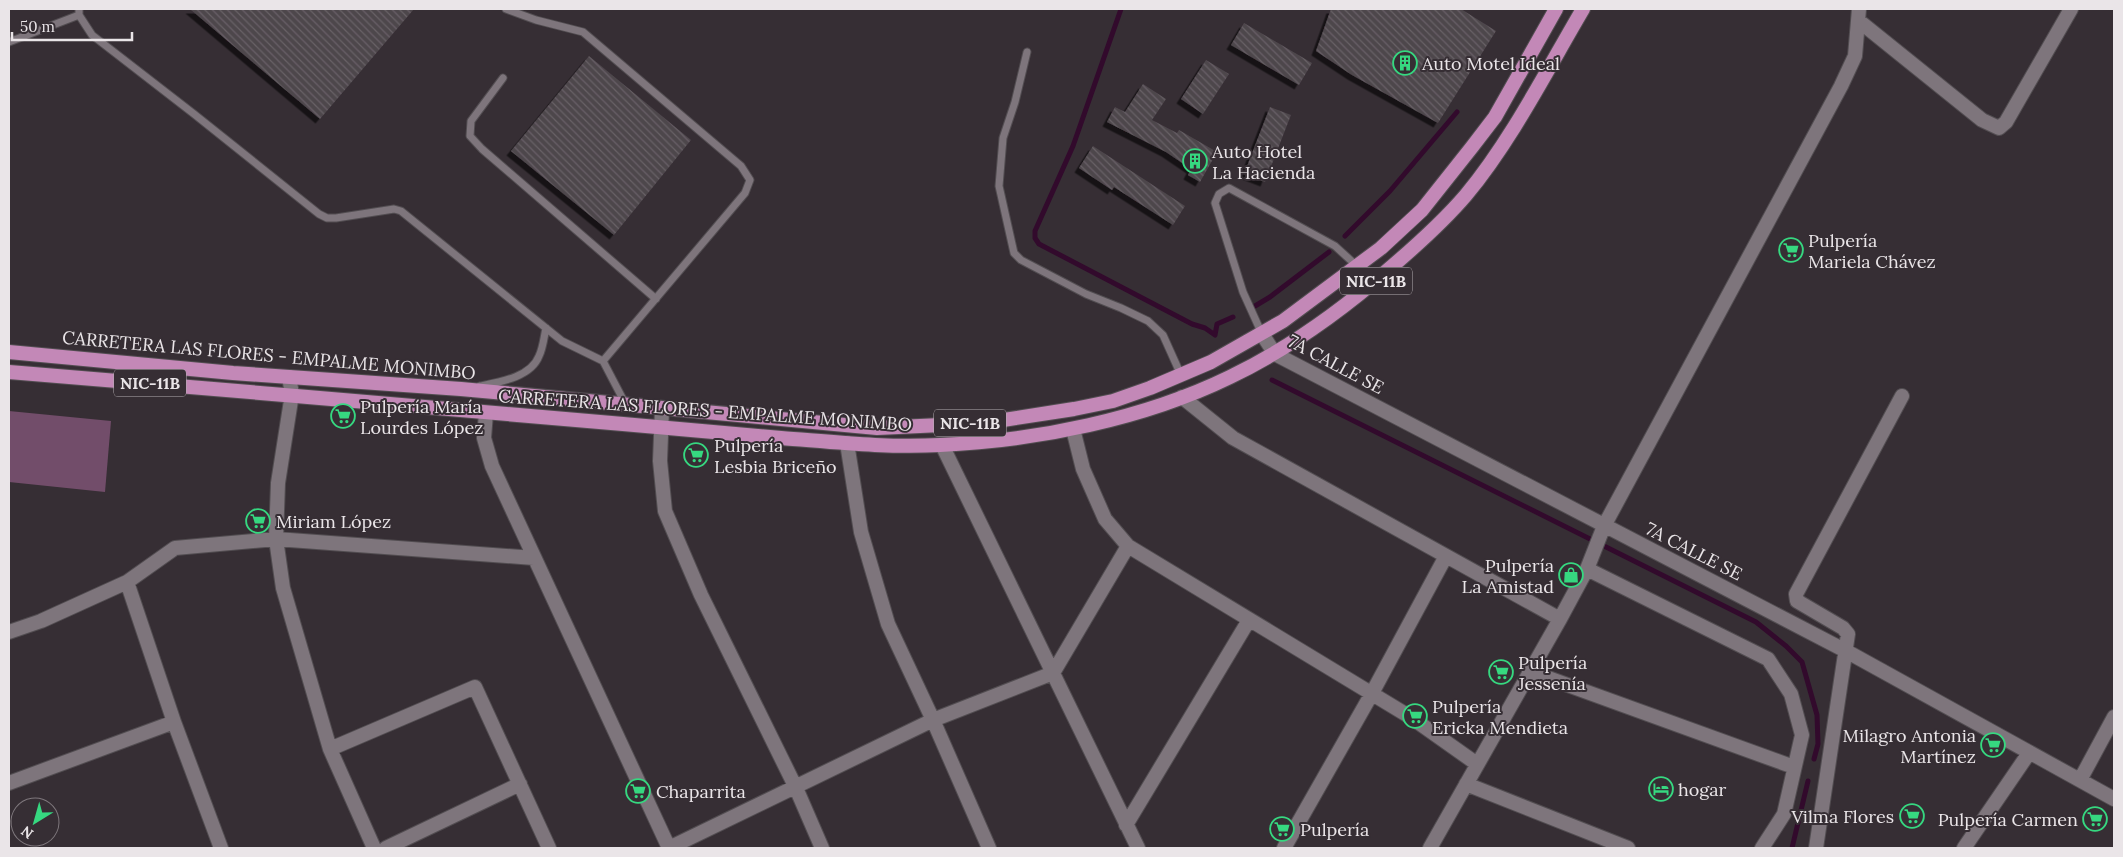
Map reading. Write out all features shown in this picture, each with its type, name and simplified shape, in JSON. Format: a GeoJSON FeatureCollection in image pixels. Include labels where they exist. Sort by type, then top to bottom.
{"type":"FeatureCollection","features":[{"type":"Feature","properties":{"kind":"highway","name":"CARRETERA LAS FLORES - EMPALME MONIMBO"},"geometry":{"type":"LineString","coordinates":[[9,352],[233,373],[461,389],[626,406],[877,428],[984,423],[1113,401],[1150,388],[1211,362],[1283,321],[1358,267],[1422,210],[1449,178],[1495,117],[1556,9]]}},
{"type":"Feature","properties":{"kind":"highway","name":"CARRETERA LAS FLORES - EMPALME MONIMBO"},"geometry":{"type":"LineString","coordinates":[[9,372],[292,394],[486,413],[889,446],[942,445],[1073,429],[1116,419],[1182,397],[1227,379],[1275,354],[1358,296],[1415,246],[1466,195],[1522,112],[1583,9]]}},
{"type":"Feature","properties":{"kind":"street"},"geometry":{"type":"LineString","coordinates":[[1859,15],[1976,115],[1999,128],[2006,122],[2066,11]]}},
{"type":"Feature","properties":{"kind":"street"},"geometry":{"type":"LineString","coordinates":[[1430,848],[1560,619],[1587,569],[1603,529],[1842,86],[1855,56],[1859,15]]}},
{"type":"Feature","properties":{"kind":"street","name":"7A CALLE SE"},"geometry":{"type":"LineString","coordinates":[[1262,334],[1275,354],[1603,529],[1846,651],[2114,800]]}},
{"type":"Feature","properties":{"kind":"street"},"geometry":{"type":"LineString","coordinates":[[289,376],[292,394],[278,483],[276,539],[283,588],[330,749],[374,848]]}},
{"type":"Feature","properties":{"kind":"street"},"geometry":{"type":"LineString","coordinates":[[1816,848],[1848,634],[1843,628],[1797,601],[1796,594],[1902,396]]}},
{"type":"Feature","properties":{"kind":"street"},"geometry":{"type":"LineString","coordinates":[[1182,397],[1233,438],[1560,619]]}},
{"type":"Feature","properties":{"kind":"street"},"geometry":{"type":"LineString","coordinates":[[662,409],[660,461],[665,511],[701,595],[796,788],[822,848]]}},
{"type":"Feature","properties":{"kind":"street"},"geometry":{"type":"LineString","coordinates":[[486,413],[484,438],[492,466],[669,848],[933,720],[1053,673],[1128,546]]}},
{"type":"Feature","properties":{"kind":"street"},"geometry":{"type":"LineString","coordinates":[[1073,429],[1083,469],[1105,519],[1128,546],[1371,695],[1412,718],[1476,764]]}},
{"type":"Feature","properties":{"kind":"street"},"geometry":{"type":"LineString","coordinates":[[847,443],[861,532],[888,624],[933,720],[989,848]]}},
{"type":"Feature","properties":{"kind":"street"},"geometry":{"type":"LineString","coordinates":[[942,445],[1138,848]]}},
{"type":"Feature","properties":{"kind":"street"},"geometry":{"type":"LineString","coordinates":[[9,632],[41,621],[126,582],[175,548],[276,539],[534,558]]}},
{"type":"Feature","properties":{"kind":"street"},"geometry":{"type":"LineString","coordinates":[[1284,848],[1371,695],[1446,556]]}},
{"type":"Feature","properties":{"kind":"street"},"geometry":{"type":"LineString","coordinates":[[1587,569],[1768,659],[1791,694],[1802,735],[1784,814],[1762,848]]}},
{"type":"Feature","properties":{"kind":"street"},"geometry":{"type":"LineString","coordinates":[[126,582],[174,722],[222,848]]}},
{"type":"Feature","properties":{"kind":"street"},"geometry":{"type":"LineString","coordinates":[[1126,825],[1249,620]]}},
{"type":"Feature","properties":{"kind":"street"},"geometry":{"type":"LineString","coordinates":[[1529,671],[1794,767]]}},
{"type":"Feature","properties":{"kind":"street"},"geometry":{"type":"LineString","coordinates":[[330,749],[475,687],[549,848]]}},
{"type":"Feature","properties":{"kind":"street"},"geometry":{"type":"LineString","coordinates":[[2080,780],[2114,717]]}},
{"type":"Feature","properties":{"kind":"street"},"geometry":{"type":"LineString","coordinates":[[9,784],[174,722]]}},
{"type":"Feature","properties":{"kind":"street"},"geometry":{"type":"LineString","coordinates":[[1964,848],[2029,753]]}},
{"type":"Feature","properties":{"kind":"street"},"geometry":{"type":"LineString","coordinates":[[386,848],[520,784]]}},
{"type":"Feature","properties":{"kind":"street"},"geometry":{"type":"LineString","coordinates":[[1466,784],[1628,848]]}},
{"type":"Feature","properties":{"kind":"lane"},"geometry":{"type":"LineString","coordinates":[[506,9],[536,20],[583,32],[741,166],[750,180],[745,193],[603,361]]}},
{"type":"Feature","properties":{"kind":"lane"},"geometry":{"type":"LineString","coordinates":[[9,42],[79,12],[92,35],[319,214],[327,218],[336,218],[394,209],[401,211],[562,341],[603,361],[626,406]]}},
{"type":"Feature","properties":{"kind":"lane"},"geometry":{"type":"LineString","coordinates":[[1027,52],[1015,102],[1003,138],[999,186],[1014,253],[1020,260],[1086,294],[1148,320],[1164,335],[1181,375]]}},
{"type":"Feature","properties":{"kind":"lane"},"geometry":{"type":"LineString","coordinates":[[503,78],[471,122],[470,136],[482,149],[656,299]]}},
{"type":"Feature","properties":{"kind":"lane"},"geometry":{"type":"LineString","coordinates":[[1262,334],[1243,292],[1215,203],[1223,190],[1229,188],[1335,246],[1358,267]]}},
{"type":"Feature","properties":{"kind":"lane"},"geometry":{"type":"LineString","coordinates":[[461,389],[516,377],[530,367],[539,358],[546,328]]}},
{"type":"Feature","properties":{"kind":"shaded area"},"geometry":{"type":"Polygon","coordinates":[[[9,411],[111,421],[105,492],[9,482],[9,411]]]}},
{"type":"Feature","properties":{"kind":"building"},"geometry":{"type":"Polygon","coordinates":[[[190,9],[414,9],[320,119],[190,9]]]}},
{"type":"Feature","properties":{"kind":"building","name":"Auto Motel Ideal"},"geometry":{"type":"Polygon","coordinates":[[[1331,9],[1461,9],[1496,31],[1438,123],[1352,75],[1316,51],[1331,9]]]}},
{"type":"Feature","properties":{"kind":"building"},"geometry":{"type":"Polygon","coordinates":[[[1244,23],[1312,63],[1299,85],[1231,45],[1244,23]]]}},
{"type":"Feature","properties":{"kind":"building"},"geometry":{"type":"Polygon","coordinates":[[[589,56],[691,140],[614,235],[511,151],[589,56]]]}},
{"type":"Feature","properties":{"kind":"building"},"geometry":{"type":"Polygon","coordinates":[[[1206,60],[1229,74],[1203,114],[1181,99],[1206,60]]]}},
{"type":"Feature","properties":{"kind":"building"},"geometry":{"type":"Polygon","coordinates":[[[1143,84],[1166,99],[1152,120],[1177,133],[1179,130],[1217,152],[1200,182],[1188,175],[1191,169],[1166,152],[1107,122],[1115,107],[1125,112],[1143,84]]]}},
{"type":"Feature","properties":{"kind":"building"},"geometry":{"type":"Polygon","coordinates":[[[1270,107],[1291,115],[1265,182],[1244,174],[1270,107]]]}},
{"type":"Feature","properties":{"kind":"building"},"geometry":{"type":"Polygon","coordinates":[[[1093,146],[1185,206],[1173,225],[1114,187],[1112,190],[1079,168],[1093,146]]]}},
{"type":"Feature","properties":{"kind":"waterway"},"geometry":{"type":"LineString","coordinates":[[1121,9],[1073,146],[1035,231],[1035,238],[1039,244],[1192,324],[1205,328],[1215,335],[1217,324],[1233,317]]}},
{"type":"Feature","properties":{"kind":"waterway"},"geometry":{"type":"LineString","coordinates":[[1345,236],[1390,191],[1457,112]]}},
{"type":"Feature","properties":{"kind":"waterway"},"geometry":{"type":"LineString","coordinates":[[1255,306],[1270,297],[1329,252]]}},
{"type":"Feature","properties":{"kind":"waterway"},"geometry":{"type":"LineString","coordinates":[[1272,380],[1756,622],[1786,646],[1802,662],[1817,715],[1818,744],[1814,759]]}},
{"type":"Feature","properties":{"kind":"waterway"},"geometry":{"type":"LineString","coordinates":[[1792,848],[1808,781]]}},
{"type":"Feature","properties":{"kind":"place","name":"Auto Motel Ideal"},"geometry":{"type":"Point","coordinates":[1405,63]}},
{"type":"Feature","properties":{"kind":"place","name":"Auto Hotel La Hacienda"},"geometry":{"type":"Point","coordinates":[1195,161]}},
{"type":"Feature","properties":{"kind":"place","name":"Pulpería Mariela Chávez"},"geometry":{"type":"Point","coordinates":[1791,250]}},
{"type":"Feature","properties":{"kind":"place","name":"Pulpería María Lourdes López"},"geometry":{"type":"Point","coordinates":[343,416]}},
{"type":"Feature","properties":{"kind":"place","name":"Pulpería Lesbia Briceño"},"geometry":{"type":"Point","coordinates":[696,455]}},
{"type":"Feature","properties":{"kind":"place","name":"Miriam López"},"geometry":{"type":"Point","coordinates":[258,521]}},
{"type":"Feature","properties":{"kind":"place","name":"Pulpería La Amistad"},"geometry":{"type":"Point","coordinates":[1571,575]}},
{"type":"Feature","properties":{"kind":"place","name":"Pulpería Jessenía"},"geometry":{"type":"Point","coordinates":[1501,672]}},
{"type":"Feature","properties":{"kind":"place","name":"Pulpería Ericka Mendieta"},"geometry":{"type":"Point","coordinates":[1415,716]}},
{"type":"Feature","properties":{"kind":"place","name":"Milagro Antonia Martínez"},"geometry":{"type":"Point","coordinates":[1993,745]}},
{"type":"Feature","properties":{"kind":"place","name":"hogar"},"geometry":{"type":"Point","coordinates":[1661,789]}},
{"type":"Feature","properties":{"kind":"place","name":"Chaparrita"},"geometry":{"type":"Point","coordinates":[638,791]}},
{"type":"Feature","properties":{"kind":"place","name":"Vilma Flores"},"geometry":{"type":"Point","coordinates":[1912,816]}},
{"type":"Feature","properties":{"kind":"place","name":"Pulpería Carmen"},"geometry":{"type":"Point","coordinates":[2095,819]}},
{"type":"Feature","properties":{"kind":"place","name":"Pulpería"},"geometry":{"type":"Point","coordinates":[1282,829]}}]}
